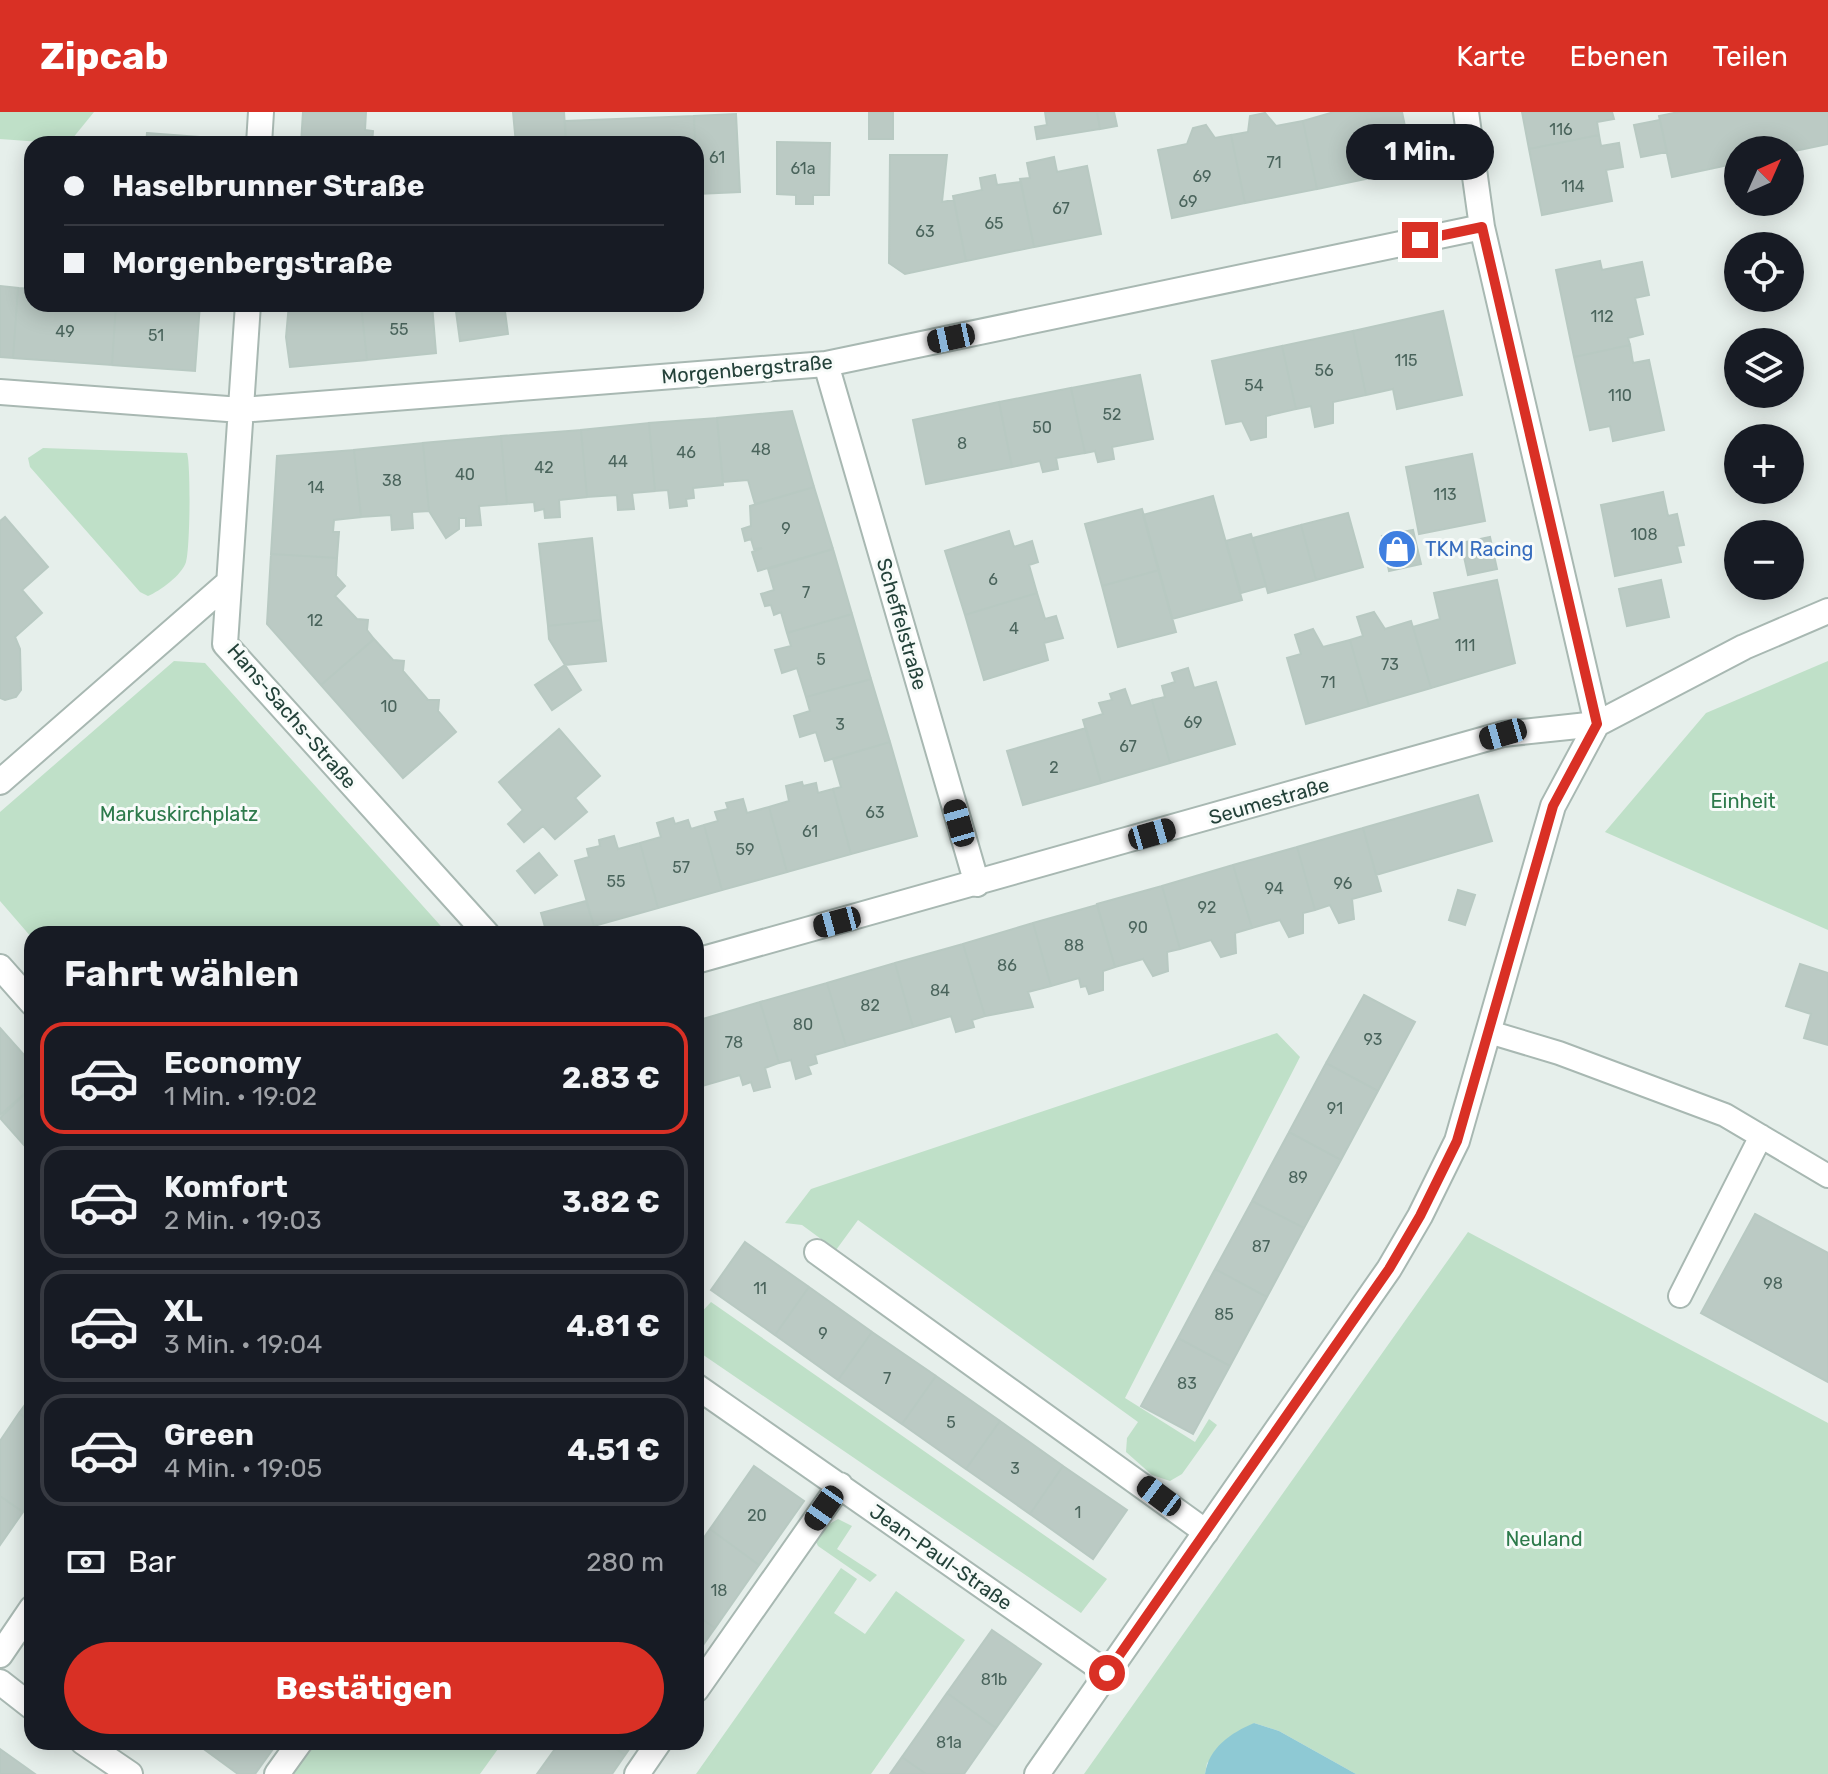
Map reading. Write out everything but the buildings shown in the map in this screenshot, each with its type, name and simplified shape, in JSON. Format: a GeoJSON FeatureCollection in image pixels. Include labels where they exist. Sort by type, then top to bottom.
{"type":"FeatureCollection","features":[{"type":"Feature","properties":{"kind":"street"},"geometry":{"type":"LineString","coordinates":[[260,136],[261,112]]}},
{"type":"Feature","properties":{"kind":"street"},"geometry":{"type":"LineString","coordinates":[[1037,1774],[1389,1269],[1420,1216],[1457,1141],[1553,806],[1597,724],[1482,227],[1466,112]]}},
{"type":"Feature","properties":{"kind":"street","name":"Morgenbergstraße"},"geometry":{"type":"LineString","coordinates":[[0,392],[241,410],[826,364],[1482,227]]}},
{"type":"Feature","properties":{"kind":"street","name":"Hans-Sachs-Straße"},"geometry":{"type":"LineString","coordinates":[[247,312],[225,644],[480,926]]}},
{"type":"Feature","properties":{"kind":"street","name":"Scheffelstraße"},"geometry":{"type":"LineString","coordinates":[[826,364],[977,884]]}},
{"type":"Feature","properties":{"kind":"street"},"geometry":{"type":"LineString","coordinates":[[0,782],[229,582]]}},
{"type":"Feature","properties":{"kind":"street","name":"Seumestraße"},"geometry":{"type":"LineString","coordinates":[[704,959],[1503,734],[1597,724],[1744,647],[1828,611]]}},
{"type":"Feature","properties":{"kind":"street"},"geometry":{"type":"LineString","coordinates":[[0,967],[24,994]]}},
{"type":"Feature","properties":{"kind":"street"},"geometry":{"type":"LineString","coordinates":[[817,1252],[1206,1532]]}},
{"type":"Feature","properties":{"kind":"street","name":"Jean-Paul-Straße"},"geometry":{"type":"LineString","coordinates":[[704,1392],[1107,1673]]}},
{"type":"Feature","properties":{"kind":"street"},"geometry":{"type":"LineString","coordinates":[[704,1679],[840,1485]]}},
{"type":"Feature","properties":{"kind":"street"},"geometry":{"type":"LineString","coordinates":[[0,1655],[24,1620]]}},
{"type":"Feature","properties":{"kind":"street"},"geometry":{"type":"LineString","coordinates":[[0,1682],[24,1701]]}},
{"type":"Feature","properties":{"kind":"street"},"geometry":{"type":"LineString","coordinates":[[95,1750],[130,1774]]}},
{"type":"Feature","properties":{"kind":"street"},"geometry":{"type":"LineString","coordinates":[[277,1774],[294,1750]]}},
{"type":"Feature","properties":{"kind":"street"},"geometry":{"type":"LineString","coordinates":[[637,1774],[654,1750]]}},
{"type":"Feature","properties":{"kind":"lane"},"geometry":{"type":"LineString","coordinates":[[1489,1032],[1559,1053],[1725,1115],[1828,1176]]}},
{"type":"Feature","properties":{"kind":"lane"},"geometry":{"type":"LineString","coordinates":[[1680,1296],[1761,1136]]}},
{"type":"Feature","properties":{"kind":"green space"},"geometry":{"type":"Polygon","coordinates":[[[0,112],[94,112],[74,136],[24,136],[24,141],[0,139],[0,112]]]}},
{"type":"Feature","properties":{"kind":"green space"},"geometry":{"type":"Polygon","coordinates":[[[43,448],[187,453],[187,554],[184,567],[175,577],[148,596],[140,592],[30,467],[28,458],[43,448]]]}},
{"type":"Feature","properties":{"kind":"green space","name":"Markuskirchplatz"},"geometry":{"type":"Polygon","coordinates":[[[174,661],[205,663],[441,926],[24,926],[24,929],[0,901],[0,812],[174,661]]]}},
{"type":"Feature","properties":{"kind":"green space","name":"Einheit"},"geometry":{"type":"Polygon","coordinates":[[[1828,661],[1828,930],[1605,832],[1706,713],[1828,661]]]}},
{"type":"Feature","properties":{"kind":"green space"},"geometry":{"type":"Polygon","coordinates":[[[1277,1033],[1300,1057],[1125,1398],[1195,1442],[1209,1419],[1217,1425],[1182,1474],[1170,1481],[1152,1475],[1126,1452],[1127,1438],[1138,1422],[858,1220],[836,1250],[802,1225],[785,1223],[811,1189],[1277,1033]]]}},
{"type":"Feature","properties":{"kind":"green space","name":"Neuland"},"geometry":{"type":"Polygon","coordinates":[[[1468,1232],[1828,1423],[1828,1774],[1356,1774],[1279,1731],[1254,1723],[1207,1763],[1205,1774],[1084,1774],[1468,1232]]]}},
{"type":"Feature","properties":{"kind":"green space"},"geometry":{"type":"Polygon","coordinates":[[[711,1302],[1107,1579],[1081,1613],[704,1355],[704,1309],[711,1302]]]}},
{"type":"Feature","properties":{"kind":"green space"},"geometry":{"type":"Polygon","coordinates":[[[838,1519],[852,1526],[837,1549],[877,1575],[870,1582],[818,1546],[815,1540],[824,1527],[838,1519]]]}},
{"type":"Feature","properties":{"kind":"green space"},"geometry":{"type":"Polygon","coordinates":[[[841,1568],[857,1579],[834,1613],[865,1634],[896,1591],[965,1640],[871,1774],[696,1774],[841,1568]]]}},
{"type":"Feature","properties":{"kind":"green space"},"geometry":{"type":"Polygon","coordinates":[[[301,1750],[497,1750],[480,1774],[284,1774],[301,1750]]]}},
{"type":"Feature","properties":{"kind":"water"},"geometry":{"type":"Polygon","coordinates":[[[1254,1723],[1279,1731],[1356,1774],[1205,1774],[1211,1756],[1222,1742],[1254,1723]]]}},
{"type":"Feature","properties":{"kind":"place","name":"TKM Racing"},"geometry":{"type":"Point","coordinates":[1397,549]}},
{"type":"Feature","properties":{"kind":"route"},"geometry":{"type":"LineString","coordinates":[[1107,1673],[1389,1269],[1420,1216],[1457,1141],[1553,806],[1597,724],[1482,227],[1420,240]]}}]}
